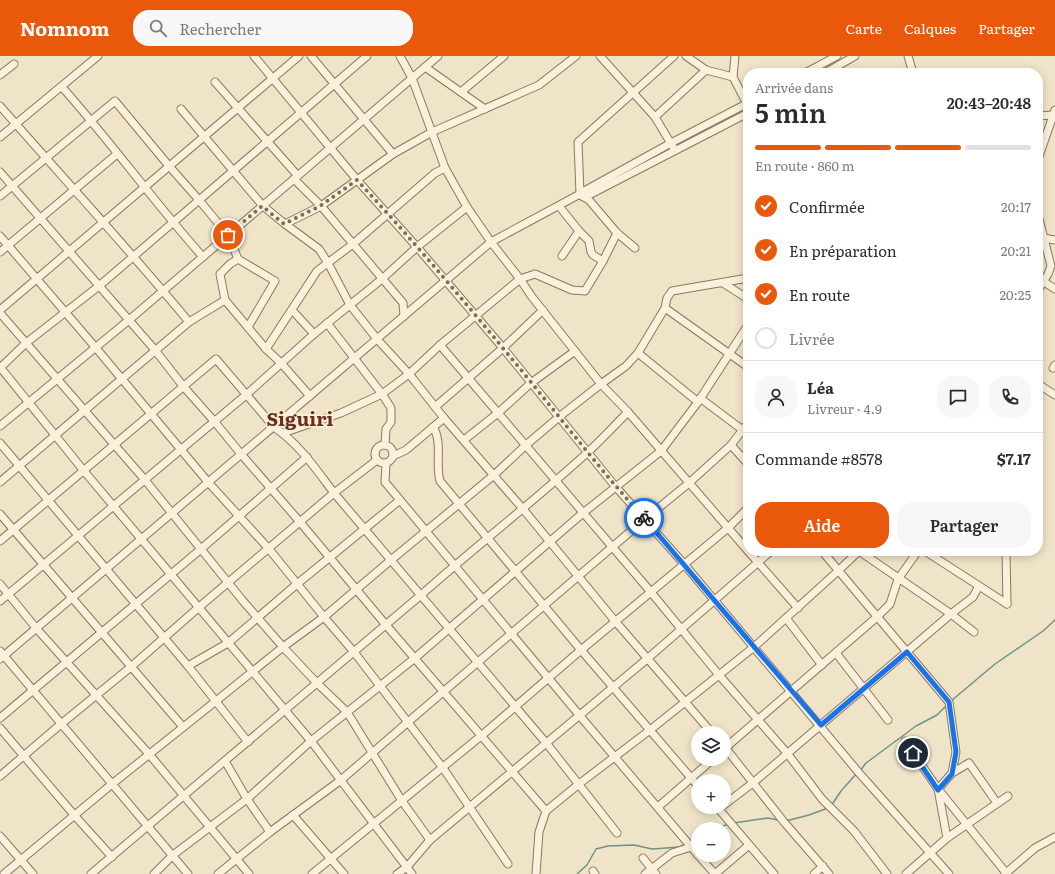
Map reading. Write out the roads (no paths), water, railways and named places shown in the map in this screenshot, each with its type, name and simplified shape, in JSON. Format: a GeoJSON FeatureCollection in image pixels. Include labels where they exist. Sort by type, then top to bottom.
{"type":"FeatureCollection","features":[{"type":"Feature","properties":{"kind":"street"},"geometry":{"type":"LineString","coordinates":[[0,138],[98,56]]}},
{"type":"Feature","properties":{"kind":"street"},"geometry":{"type":"LineString","coordinates":[[254,56],[357,180],[417,247],[503,348],[615,486],[715,600],[859,772],[949,874]]}},
{"type":"Feature","properties":{"kind":"street"},"geometry":{"type":"LineString","coordinates":[[299,56],[168,166],[0,311],[172,513],[283,647],[347,712],[402,801],[430,840]]}},
{"type":"Feature","properties":{"kind":"street"},"geometry":{"type":"LineString","coordinates":[[311,56],[393,154]]}},
{"type":"Feature","properties":{"kind":"street"},"geometry":{"type":"LineString","coordinates":[[367,56],[233,172],[132,256],[99,286],[26,343],[0,367],[113,506],[311,741],[412,874]]}},
{"type":"Feature","properties":{"kind":"street"},"geometry":{"type":"LineString","coordinates":[[400,56],[412,78],[445,168],[467,207],[491,242],[532,297],[601,384],[628,412],[743,545]]}},
{"type":"Feature","properties":{"kind":"street"},"geometry":{"type":"LineString","coordinates":[[0,426],[96,348],[438,56]]}},
{"type":"Feature","properties":{"kind":"street"},"geometry":{"type":"LineString","coordinates":[[461,92],[504,56]]}},
{"type":"Feature","properties":{"kind":"street"},"geometry":{"type":"LineString","coordinates":[[284,224],[320,206],[393,154],[432,132],[539,85],[576,56]]}},
{"type":"Feature","properties":{"kind":"street"},"geometry":{"type":"LineString","coordinates":[[600,56],[655,117],[675,150]]}},
{"type":"Feature","properties":{"kind":"street"},"geometry":{"type":"LineString","coordinates":[[580,194],[578,142],[674,56]]}},
{"type":"Feature","properties":{"kind":"street"},"geometry":{"type":"LineString","coordinates":[[686,56],[706,70],[733,77]]}},
{"type":"Feature","properties":{"kind":"street"},"geometry":{"type":"LineString","coordinates":[[735,56],[733,77],[743,95]]}},
{"type":"Feature","properties":{"kind":"street"},"geometry":{"type":"LineString","coordinates":[[811,68],[823,59],[837,56]]}},
{"type":"Feature","properties":{"kind":"street"},"geometry":{"type":"LineString","coordinates":[[834,68],[854,56]]}},
{"type":"Feature","properties":{"kind":"street"},"geometry":{"type":"LineString","coordinates":[[908,56],[912,68]]}},
{"type":"Feature","properties":{"kind":"street"},"geometry":{"type":"LineString","coordinates":[[0,76],[14,64]]}},
{"type":"Feature","properties":{"kind":"street"},"geometry":{"type":"LineString","coordinates":[[425,67],[485,109]]}},
{"type":"Feature","properties":{"kind":"street"},"geometry":{"type":"LineString","coordinates":[[655,117],[706,70]]}},
{"type":"Feature","properties":{"kind":"street"},"geometry":{"type":"LineString","coordinates":[[215,82],[402,303],[404,316]]}},
{"type":"Feature","properties":{"kind":"street"},"geometry":{"type":"LineString","coordinates":[[62,87],[92,120],[117,154],[172,222],[203,256]]}},
{"type":"Feature","properties":{"kind":"street"},"geometry":{"type":"LineString","coordinates":[[0,196],[115,101],[168,166],[228,235],[238,259],[274,281],[248,327]]}},
{"type":"Feature","properties":{"kind":"street"},"geometry":{"type":"LineString","coordinates":[[0,106],[75,189],[189,322]]}},
{"type":"Feature","properties":{"kind":"street"},"geometry":{"type":"LineString","coordinates":[[188,874],[33,690],[1,655],[72,598],[491,242],[559,206],[671,143],[743,107]]}},
{"type":"Feature","properties":{"kind":"street"},"geometry":{"type":"LineString","coordinates":[[181,109],[262,206],[319,249],[350,305],[377,339],[409,374],[444,418],[523,509],[647,659],[706,726]]}},
{"type":"Feature","properties":{"kind":"street"},"geometry":{"type":"LineString","coordinates":[[1043,115],[1054,112]]}},
{"type":"Feature","properties":{"kind":"street"},"geometry":{"type":"LineString","coordinates":[[1043,144],[1054,112]]}},
{"type":"Feature","properties":{"kind":"street"},"geometry":{"type":"LineString","coordinates":[[580,194],[591,194],[743,115]]}},
{"type":"Feature","properties":{"kind":"street"},"geometry":{"type":"LineString","coordinates":[[0,252],[117,154]]}},
{"type":"Feature","properties":{"kind":"street"},"geometry":{"type":"LineString","coordinates":[[266,350],[317,271],[353,244],[435,173],[445,168]]}},
{"type":"Feature","properties":{"kind":"street"},"geometry":{"type":"LineString","coordinates":[[0,172],[155,350],[183,386],[546,811]]}},
{"type":"Feature","properties":{"kind":"street"},"geometry":{"type":"LineString","coordinates":[[580,194],[589,200],[617,233],[635,248]]}},
{"type":"Feature","properties":{"kind":"street"},"geometry":{"type":"LineString","coordinates":[[559,206],[589,241],[593,255],[603,261]]}},
{"type":"Feature","properties":{"kind":"street"},"geometry":{"type":"LineString","coordinates":[[0,601],[246,395],[314,334],[382,279],[417,247],[467,207]]}},
{"type":"Feature","properties":{"kind":"street"},"geometry":{"type":"LineString","coordinates":[[562,256],[579,231]]}},
{"type":"Feature","properties":{"kind":"street"},"geometry":{"type":"LineString","coordinates":[[283,433],[341,412],[382,394],[409,374],[440,344],[520,279],[536,274],[572,290],[585,291],[603,261],[617,233]]}},
{"type":"Feature","properties":{"kind":"street"},"geometry":{"type":"LineString","coordinates":[[0,236],[66,312],[208,482],[269,549],[354,652],[443,768],[508,864]]}},
{"type":"Feature","properties":{"kind":"street"},"geometry":{"type":"LineString","coordinates":[[1043,239],[1055,240]]}},
{"type":"Feature","properties":{"kind":"street"},"geometry":{"type":"LineString","coordinates":[[1043,243],[1053,263],[1048,274],[1043,278]]}},
{"type":"Feature","properties":{"kind":"street"},"geometry":{"type":"LineString","coordinates":[[238,259],[230,264],[220,274],[225,300],[266,350],[282,363],[310,396]]}},
{"type":"Feature","properties":{"kind":"street"},"geometry":{"type":"LineString","coordinates":[[4,874],[149,754],[283,647],[324,617],[494,475],[559,417],[626,366],[638,353],[665,308],[672,291],[743,279]]}},
{"type":"Feature","properties":{"kind":"street"},"geometry":{"type":"LineString","coordinates":[[1043,281],[1055,289]]}},
{"type":"Feature","properties":{"kind":"street"},"geometry":{"type":"LineString","coordinates":[[724,283],[743,296]]}},
{"type":"Feature","properties":{"kind":"street"},"geometry":{"type":"LineString","coordinates":[[0,482],[189,322],[225,300]]}},
{"type":"Feature","properties":{"kind":"street"},"geometry":{"type":"LineString","coordinates":[[402,303],[415,307]]}},
{"type":"Feature","properties":{"kind":"street"},"geometry":{"type":"LineString","coordinates":[[665,308],[743,363]]}},
{"type":"Feature","properties":{"kind":"street"},"geometry":{"type":"LineString","coordinates":[[292,310],[314,334]]}},
{"type":"Feature","properties":{"kind":"street"},"geometry":{"type":"LineString","coordinates":[[435,407],[503,348],[543,310]]}},
{"type":"Feature","properties":{"kind":"street"},"geometry":{"type":"LineString","coordinates":[[327,323],[382,394],[391,408],[390,422],[386,429],[385,445]]}},
{"type":"Feature","properties":{"kind":"street"},"geometry":{"type":"LineString","coordinates":[[154,874],[173,855],[247,799],[311,741],[415,658],[615,486],[662,451],[699,400],[743,333]]}},
{"type":"Feature","properties":{"kind":"street"},"geometry":{"type":"LineString","coordinates":[[440,344],[468,379],[650,591],[719,675],[787,753],[822,799],[831,806],[854,831],[887,874]]}},
{"type":"Feature","properties":{"kind":"street"},"geometry":{"type":"LineString","coordinates":[[464,440],[498,414],[532,383],[575,351]]}},
{"type":"Feature","properties":{"kind":"street"},"geometry":{"type":"LineString","coordinates":[[638,353],[699,400],[743,431]]}},
{"type":"Feature","properties":{"kind":"street"},"geometry":{"type":"LineString","coordinates":[[0,541],[216,359],[274,426],[283,433],[307,458],[334,493],[547,744],[617,833]]}},
{"type":"Feature","properties":{"kind":"street"},"geometry":{"type":"LineString","coordinates":[[1043,387],[1055,395]]}},
{"type":"Feature","properties":{"kind":"street"},"geometry":{"type":"LineString","coordinates":[[91,874],[523,509],[587,452],[628,412]]}},
{"type":"Feature","properties":{"kind":"street"},"geometry":{"type":"LineString","coordinates":[[444,418],[406,450],[393,456],[386,463],[385,482],[691,846]]}},
{"type":"Feature","properties":{"kind":"street"},"geometry":{"type":"LineString","coordinates":[[433,427],[438,438],[438,474],[440,481],[516,570],[581,650],[691,778],[658,807]]}},
{"type":"Feature","properties":{"kind":"street"},"geometry":{"type":"LineString","coordinates":[[218,874],[270,832],[341,780],[544,605],[689,483],[743,434]]}},
{"type":"Feature","properties":{"kind":"street"},"geometry":{"type":"LineString","coordinates":[[0,443],[136,603],[248,742]]}},
{"type":"Feature","properties":{"kind":"street"},"geometry":{"type":"LineString","coordinates":[[386,463],[377,460],[375,454],[377,448],[385,445],[391,448],[393,456]]}},
{"type":"Feature","properties":{"kind":"street"},"geometry":{"type":"LineString","coordinates":[[731,445],[743,458]]}},
{"type":"Feature","properties":{"kind":"street"},"geometry":{"type":"LineString","coordinates":[[0,718],[307,458]]}},
{"type":"Feature","properties":{"kind":"street"},"geometry":{"type":"LineString","coordinates":[[0,776],[132,666],[334,493],[377,460]]}},
{"type":"Feature","properties":{"kind":"street"},"geometry":{"type":"LineString","coordinates":[[188,666],[228,643],[329,557],[400,500]]}},
{"type":"Feature","properties":{"kind":"street"},"geometry":{"type":"LineString","coordinates":[[312,874],[443,768],[650,591],[728,528],[743,513]]}},
{"type":"Feature","properties":{"kind":"street"},"geometry":{"type":"LineString","coordinates":[[0,514],[43,566],[132,666],[183,727]]}},
{"type":"Feature","properties":{"kind":"street"},"geometry":{"type":"LineString","coordinates":[[753,556],[798,608]]}},
{"type":"Feature","properties":{"kind":"street"},"geometry":{"type":"LineString","coordinates":[[397,874],[407,867],[430,840],[547,744],[765,556]]}},
{"type":"Feature","properties":{"kind":"street"},"geometry":{"type":"LineString","coordinates":[[826,556],[949,702],[956,752],[952,774]]}},
{"type":"Feature","properties":{"kind":"street"},"geometry":{"type":"LineString","coordinates":[[536,874],[539,832],[546,811],[685,703],[754,647],[854,556]]}},
{"type":"Feature","properties":{"kind":"street"},"geometry":{"type":"LineString","coordinates":[[866,556],[951,614],[974,632]]}},
{"type":"Feature","properties":{"kind":"street"},"geometry":{"type":"LineString","coordinates":[[731,741],[792,691],[890,604],[898,579],[914,556]]}},
{"type":"Feature","properties":{"kind":"street"},"geometry":{"type":"LineString","coordinates":[[933,556],[1007,604],[1006,556]]}},
{"type":"Feature","properties":{"kind":"street"},"geometry":{"type":"LineString","coordinates":[[0,584],[36,628],[149,754],[249,874]]}},
{"type":"Feature","properties":{"kind":"street"},"geometry":{"type":"LineString","coordinates":[[731,799],[754,782],[951,614],[973,597],[979,586]]}},
{"type":"Feature","properties":{"kind":"street"},"geometry":{"type":"LineString","coordinates":[[786,618],[822,665]]}},
{"type":"Feature","properties":{"kind":"street"},"geometry":{"type":"LineString","coordinates":[[836,653],[865,688],[888,720]]}},
{"type":"Feature","properties":{"kind":"street"},"geometry":{"type":"LineString","coordinates":[[0,728],[112,857]]}},
{"type":"Feature","properties":{"kind":"street"},"geometry":{"type":"LineString","coordinates":[[904,741],[938,790],[1006,874],[1035,848],[1055,837]]}},
{"type":"Feature","properties":{"kind":"street"},"geometry":{"type":"LineString","coordinates":[[731,755],[783,820],[830,874]]}},
{"type":"Feature","properties":{"kind":"street"},"geometry":{"type":"LineString","coordinates":[[225,761],[247,799],[270,832]]}},
{"type":"Feature","properties":{"kind":"street"},"geometry":{"type":"LineString","coordinates":[[938,790],[952,774],[969,763],[997,803]]}},
{"type":"Feature","properties":{"kind":"street"},"geometry":{"type":"LineString","coordinates":[[696,774],[705,766]]}},
{"type":"Feature","properties":{"kind":"street"},"geometry":{"type":"LineString","coordinates":[[938,790],[947,838]]}},
{"type":"Feature","properties":{"kind":"street"},"geometry":{"type":"LineString","coordinates":[[906,874],[947,838],[1008,796]]}},
{"type":"Feature","properties":{"kind":"street"},"geometry":{"type":"LineString","coordinates":[[725,814],[774,874]]}},
{"type":"Feature","properties":{"kind":"street"},"geometry":{"type":"LineString","coordinates":[[293,815],[344,874]]}},
{"type":"Feature","properties":{"kind":"street"},"geometry":{"type":"LineString","coordinates":[[0,836],[33,874]]}},
{"type":"Feature","properties":{"kind":"street"},"geometry":{"type":"LineString","coordinates":[[645,874],[654,871],[672,853],[689,844]]}},
{"type":"Feature","properties":{"kind":"street"},"geometry":{"type":"LineString","coordinates":[[704,862],[715,874],[749,845]]}},
{"type":"Feature","properties":{"kind":"street"},"geometry":{"type":"LineString","coordinates":[[643,858],[654,871]]}},
{"type":"Feature","properties":{"kind":"street"},"geometry":{"type":"LineString","coordinates":[[814,874],[823,866]]}},
{"type":"Feature","properties":{"kind":"waterway"},"geometry":{"type":"LineString","coordinates":[[951,701],[995,664],[1043,631],[1055,620]]}},
{"type":"Feature","properties":{"kind":"waterway"},"geometry":{"type":"LineString","coordinates":[[860,771],[866,763],[916,726],[937,715],[947,705]]}},
{"type":"Feature","properties":{"kind":"waterway"},"geometry":{"type":"LineString","coordinates":[[831,806],[841,791],[857,773]]}},
{"type":"Feature","properties":{"kind":"waterway"},"geometry":{"type":"LineString","coordinates":[[786,821],[828,808]]}},
{"type":"Feature","properties":{"kind":"waterway"},"geometry":{"type":"LineString","coordinates":[[734,823],[768,818],[778,820]]}},
{"type":"Feature","properties":{"kind":"waterway"},"geometry":{"type":"LineString","coordinates":[[577,874],[587,865],[596,849],[608,846],[634,845],[652,849],[680,847],[686,843]]}},
{"type":"Feature","properties":{"kind":"district","name":"Siguiri"},"geometry":{"type":"Point","coordinates":[300,419]}}]}
